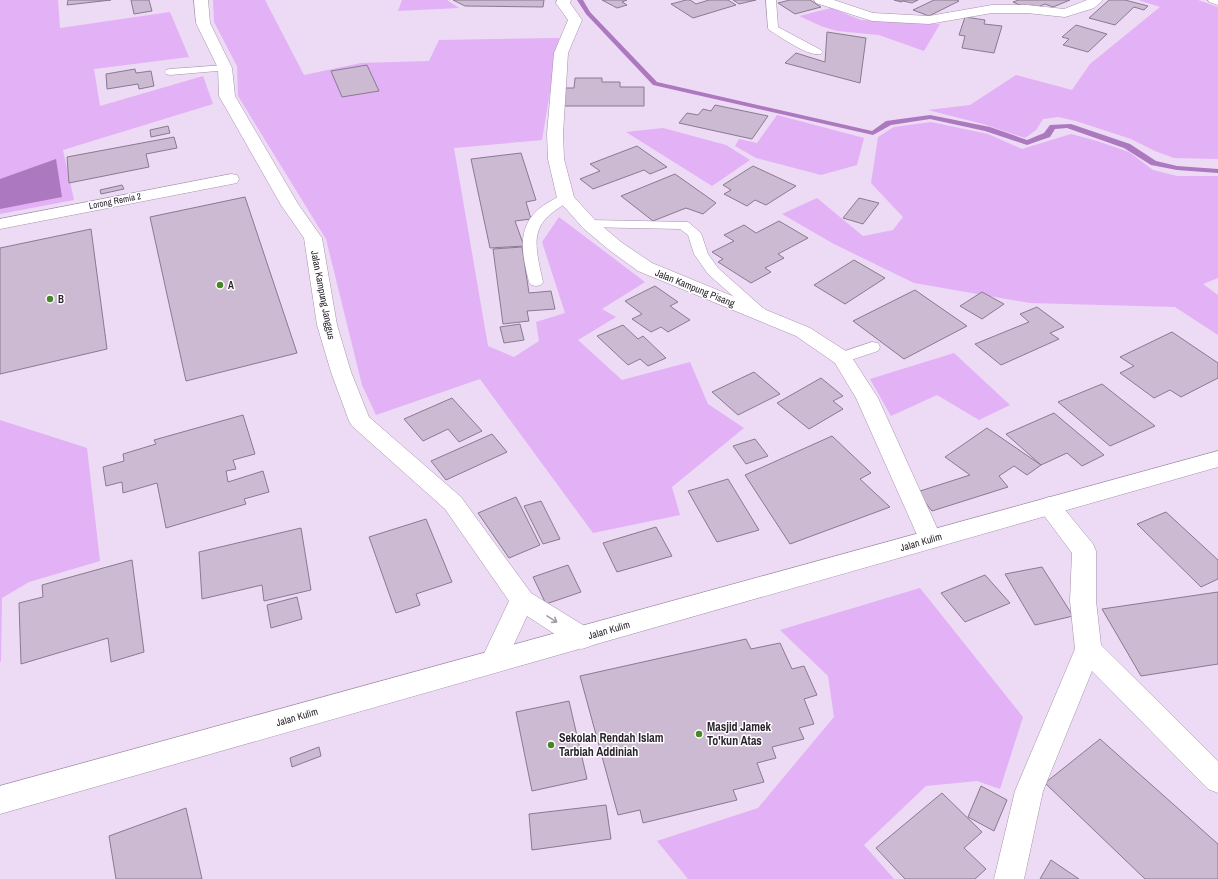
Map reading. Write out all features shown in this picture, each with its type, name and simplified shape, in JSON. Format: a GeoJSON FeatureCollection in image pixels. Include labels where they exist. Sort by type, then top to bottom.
{"type":"FeatureCollection","features":[{"type":"Feature","properties":{"kind":"street","name":"Jalan Kampung Janggus"},"geometry":{"type":"LineString","coordinates":[[201,0],[203,23],[225,68],[227,96],[290,205],[313,238],[326,325],[341,372],[360,421],[453,503],[522,600],[582,638]]}},
{"type":"Feature","properties":{"kind":"street","name":"Jalan Kampung Pisang"},"geometry":{"type":"LineString","coordinates":[[564,0],[563,3],[575,20],[561,53],[555,134],[556,159],[566,198],[589,224],[615,246],[645,267],[803,332],[842,358],[867,398],[930,539]]}},
{"type":"Feature","properties":{"kind":"street"},"geometry":{"type":"LineString","coordinates":[[820,0],[872,17],[929,20],[992,9],[1027,9],[1065,13],[1089,5],[1096,0]]}},
{"type":"Feature","properties":{"kind":"street","name":"Lorong Remia 2"},"geometry":{"type":"LineString","coordinates":[[0,224],[231,179]]}},
{"type":"Feature","properties":{"kind":"street","name":"Jalan Kulim"},"geometry":{"type":"LineString","coordinates":[[0,800],[1218,459]]}},
{"type":"Feature","properties":{"kind":"street"},"geometry":{"type":"LineString","coordinates":[[1009,879],[1029,791],[1088,650],[1084,600],[1084,551],[1049,506]]}},
{"type":"Feature","properties":{"kind":"street"},"geometry":{"type":"LineString","coordinates":[[493,662],[522,600]]}},
{"type":"Feature","properties":{"kind":"street"},"geometry":{"type":"LineString","coordinates":[[1088,650],[1218,780]]}},
{"type":"Feature","properties":{"kind":"lane"},"geometry":{"type":"LineString","coordinates":[[771,0],[773,28],[790,37],[804,47],[817,52]]}},
{"type":"Feature","properties":{"kind":"lane"},"geometry":{"type":"LineString","coordinates":[[1213,0],[1218,2]]}},
{"type":"Feature","properties":{"kind":"lane"},"geometry":{"type":"LineString","coordinates":[[170,72],[225,68]]}},
{"type":"Feature","properties":{"kind":"lane"},"geometry":{"type":"LineString","coordinates":[[536,282],[529,243],[529,231],[542,213],[566,198]]}},
{"type":"Feature","properties":{"kind":"lane"},"geometry":{"type":"LineString","coordinates":[[589,224],[683,225],[694,233],[701,254],[713,271],[764,316]]}},
{"type":"Feature","properties":{"kind":"lane"},"geometry":{"type":"LineString","coordinates":[[842,358],[872,348]]}},
{"type":"Feature","properties":{"kind":"shaded area"},"geometry":{"type":"Polygon","coordinates":[[[0,0],[58,0],[60,28],[170,12],[189,57],[94,69],[100,106],[203,76],[213,104],[63,150],[74,200],[0,214],[0,0]]]}},
{"type":"Feature","properties":{"kind":"shaded area"},"geometry":{"type":"Polygon","coordinates":[[[213,0],[265,0],[304,75],[361,63],[429,61],[439,40],[559,38],[542,140],[454,148],[488,346],[514,357],[539,341],[536,322],[565,313],[542,242],[559,217],[645,282],[602,309],[616,317],[578,340],[622,380],[690,362],[708,404],[744,428],[672,487],[680,515],[593,533],[480,379],[376,415],[362,385],[326,239],[238,96],[237,66],[214,22],[213,0]]]}},
{"type":"Feature","properties":{"kind":"shaded area"},"geometry":{"type":"Polygon","coordinates":[[[402,0],[447,0],[459,8],[398,11],[402,0]]]}},
{"type":"Feature","properties":{"kind":"shaded area"},"geometry":{"type":"Polygon","coordinates":[[[1138,0],[1198,0],[1218,7],[1218,159],[1174,158],[1155,151],[1131,139],[1076,121],[1058,117],[1043,119],[1036,130],[1025,138],[983,124],[928,110],[970,105],[1016,75],[1072,90],[1090,64],[1160,7],[1138,0]]]}},
{"type":"Feature","properties":{"kind":"shaded area"},"geometry":{"type":"Polygon","coordinates":[[[831,8],[861,20],[940,24],[924,51],[879,35],[837,31],[821,26],[799,16],[831,8]]]}},
{"type":"Feature","properties":{"kind":"shaded area"},"geometry":{"type":"Polygon","coordinates":[[[777,115],[864,138],[857,165],[821,175],[756,158],[735,146],[739,139],[757,143],[777,115]]]}},
{"type":"Feature","properties":{"kind":"shaded area"},"geometry":{"type":"Polygon","coordinates":[[[931,122],[988,134],[1022,149],[1071,134],[1129,152],[1153,170],[1177,176],[1218,176],[1218,278],[1203,284],[1218,295],[1218,335],[1175,307],[1030,303],[914,283],[834,244],[782,214],[817,198],[863,236],[893,230],[903,217],[871,183],[878,137],[894,127],[931,122]]]}},
{"type":"Feature","properties":{"kind":"shaded area"},"geometry":{"type":"Polygon","coordinates":[[[663,128],[726,145],[750,160],[712,186],[626,132],[663,128]]]}},
{"type":"Feature","properties":{"kind":"shaded area"},"geometry":{"type":"Polygon","coordinates":[[[56,159],[62,197],[0,209],[0,179],[56,159]]]}},
{"type":"Feature","properties":{"kind":"shaded area"},"geometry":{"type":"Polygon","coordinates":[[[954,353],[1010,405],[979,420],[937,395],[891,416],[870,379],[954,353]]]}},
{"type":"Feature","properties":{"kind":"shaded area"},"geometry":{"type":"Polygon","coordinates":[[[0,420],[87,448],[100,561],[29,582],[2,598],[0,662],[0,420]]]}},
{"type":"Feature","properties":{"kind":"shaded area"},"geometry":{"type":"Polygon","coordinates":[[[920,588],[1023,717],[1000,789],[977,781],[926,786],[864,845],[894,879],[688,879],[657,841],[758,808],[834,717],[828,676],[780,630],[920,588]]]}},
{"type":"Feature","properties":{"kind":"building"},"geometry":{"type":"Polygon","coordinates":[[[68,0],[111,0],[67,5],[68,0]]]}},
{"type":"Feature","properties":{"kind":"building"},"geometry":{"type":"Polygon","coordinates":[[[131,0],[149,0],[152,11],[134,14],[131,0]]]}},
{"type":"Feature","properties":{"kind":"building"},"geometry":{"type":"Polygon","coordinates":[[[453,0],[544,0],[543,7],[465,6],[453,0]]]}},
{"type":"Feature","properties":{"kind":"building"},"geometry":{"type":"Polygon","coordinates":[[[602,0],[627,0],[622,2],[627,5],[617,8],[602,0]]]}},
{"type":"Feature","properties":{"kind":"building"},"geometry":{"type":"Polygon","coordinates":[[[690,0],[696,4],[709,0],[728,0],[736,5],[693,18],[671,4],[690,0]]]}},
{"type":"Feature","properties":{"kind":"building"},"geometry":{"type":"Polygon","coordinates":[[[733,0],[756,0],[739,4],[733,0]]]}},
{"type":"Feature","properties":{"kind":"building"},"geometry":{"type":"Polygon","coordinates":[[[790,0],[810,0],[821,7],[795,14],[778,3],[790,0]]]}},
{"type":"Feature","properties":{"kind":"building"},"geometry":{"type":"Polygon","coordinates":[[[894,0],[918,0],[912,3],[894,0]]]}},
{"type":"Feature","properties":{"kind":"building"},"geometry":{"type":"Polygon","coordinates":[[[934,0],[959,1],[929,16],[913,10],[934,0]]]}},
{"type":"Feature","properties":{"kind":"building"},"geometry":{"type":"Polygon","coordinates":[[[1019,0],[1070,0],[1053,7],[1045,4],[1038,7],[1032,5],[1026,8],[1013,2],[1019,0]]]}},
{"type":"Feature","properties":{"kind":"building"},"geometry":{"type":"Polygon","coordinates":[[[1109,0],[1125,0],[1148,6],[1144,10],[1134,7],[1115,25],[1089,18],[1109,0]]]}},
{"type":"Feature","properties":{"kind":"building"},"geometry":{"type":"Polygon","coordinates":[[[965,17],[985,20],[984,24],[1002,26],[994,53],[962,48],[965,36],[959,35],[965,17]]]}},
{"type":"Feature","properties":{"kind":"building"},"geometry":{"type":"Polygon","coordinates":[[[1076,25],[1107,34],[1088,52],[1063,45],[1069,39],[1062,37],[1076,25]]]}},
{"type":"Feature","properties":{"kind":"building"},"geometry":{"type":"Polygon","coordinates":[[[827,32],[866,38],[860,83],[785,63],[796,53],[825,62],[827,32]]]}},
{"type":"Feature","properties":{"kind":"building"},"geometry":{"type":"Polygon","coordinates":[[[367,65],[379,91],[342,97],[331,71],[367,65]]]}},
{"type":"Feature","properties":{"kind":"building"},"geometry":{"type":"Polygon","coordinates":[[[135,69],[136,73],[151,71],[154,86],[139,89],[138,84],[107,89],[106,74],[135,69]]]}},
{"type":"Feature","properties":{"kind":"building"},"geometry":{"type":"Polygon","coordinates":[[[575,78],[602,78],[602,82],[620,82],[620,87],[644,87],[644,106],[563,106],[565,88],[574,88],[575,78]]]}},
{"type":"Feature","properties":{"kind":"building"},"geometry":{"type":"Polygon","coordinates":[[[715,105],[768,116],[752,139],[679,123],[687,113],[698,115],[703,109],[711,111],[715,105]]]}},
{"type":"Feature","properties":{"kind":"building"},"geometry":{"type":"Polygon","coordinates":[[[168,126],[170,133],[151,137],[150,130],[168,126]]]}},
{"type":"Feature","properties":{"kind":"building"},"geometry":{"type":"Polygon","coordinates":[[[174,137],[177,148],[146,154],[149,167],[69,183],[67,157],[174,137]]]}},
{"type":"Feature","properties":{"kind":"building"},"geometry":{"type":"Polygon","coordinates":[[[637,146],[667,167],[650,174],[644,170],[593,189],[580,179],[600,171],[590,164],[637,146]]]}},
{"type":"Feature","properties":{"kind":"building"},"geometry":{"type":"Polygon","coordinates":[[[521,153],[536,200],[526,202],[531,219],[515,221],[524,246],[490,248],[471,159],[521,153]]]}},
{"type":"Feature","properties":{"kind":"building"},"geometry":{"type":"Polygon","coordinates":[[[753,166],[796,186],[766,205],[755,200],[747,206],[724,194],[731,190],[723,185],[753,166]]]}},
{"type":"Feature","properties":{"kind":"building"},"geometry":{"type":"Polygon","coordinates":[[[675,174],[716,203],[703,214],[686,208],[653,221],[621,196],[675,174]]]}},
{"type":"Feature","properties":{"kind":"building"},"geometry":{"type":"Polygon","coordinates":[[[122,185],[124,189],[101,194],[100,190],[122,185]]]}},
{"type":"Feature","properties":{"kind":"building","name":"A"},"geometry":{"type":"Polygon","coordinates":[[[245,197],[297,353],[186,381],[150,217],[245,197]]]}},
{"type":"Feature","properties":{"kind":"building"},"geometry":{"type":"Polygon","coordinates":[[[859,198],[879,203],[863,224],[843,218],[859,198]]]}},
{"type":"Feature","properties":{"kind":"building"},"geometry":{"type":"Polygon","coordinates":[[[779,221],[808,238],[778,254],[784,258],[765,268],[771,272],[751,283],[718,262],[723,259],[712,252],[734,241],[724,235],[744,225],[756,233],[779,221]]]}},
{"type":"Feature","properties":{"kind":"building","name":"B"},"geometry":{"type":"Polygon","coordinates":[[[91,229],[107,349],[0,374],[0,248],[91,229]]]}},
{"type":"Feature","properties":{"kind":"building"},"geometry":{"type":"Polygon","coordinates":[[[522,247],[529,293],[551,291],[555,309],[527,311],[529,321],[503,324],[493,249],[522,247]]]}},
{"type":"Feature","properties":{"kind":"building"},"geometry":{"type":"Polygon","coordinates":[[[854,260],[885,278],[845,304],[814,285],[854,260]]]}},
{"type":"Feature","properties":{"kind":"building"},"geometry":{"type":"Polygon","coordinates":[[[655,286],[678,302],[670,306],[690,320],[668,332],[661,327],[651,332],[632,319],[642,314],[625,301],[655,286]]]}},
{"type":"Feature","properties":{"kind":"building"},"geometry":{"type":"Polygon","coordinates":[[[915,290],[967,326],[904,359],[853,321],[915,290]]]}},
{"type":"Feature","properties":{"kind":"building"},"geometry":{"type":"Polygon","coordinates":[[[982,292],[1004,304],[982,319],[960,306],[982,292]]]}},
{"type":"Feature","properties":{"kind":"building"},"geometry":{"type":"Polygon","coordinates":[[[1037,307],[1064,327],[1050,333],[1059,339],[1001,365],[975,344],[1029,322],[1020,314],[1037,307]]]}},
{"type":"Feature","properties":{"kind":"building"},"geometry":{"type":"Polygon","coordinates":[[[520,324],[524,340],[504,343],[500,327],[520,324]]]}},
{"type":"Feature","properties":{"kind":"building"},"geometry":{"type":"Polygon","coordinates":[[[623,325],[638,339],[643,336],[666,358],[648,366],[640,359],[628,365],[597,336],[623,325]]]}},
{"type":"Feature","properties":{"kind":"building"},"geometry":{"type":"Polygon","coordinates":[[[1172,332],[1218,363],[1218,378],[1181,397],[1170,390],[1154,398],[1120,373],[1134,366],[1120,357],[1172,332]]]}},
{"type":"Feature","properties":{"kind":"building"},"geometry":{"type":"Polygon","coordinates":[[[754,372],[780,394],[738,415],[712,392],[754,372]]]}},
{"type":"Feature","properties":{"kind":"building"},"geometry":{"type":"Polygon","coordinates":[[[821,378],[843,396],[833,401],[843,409],[809,429],[777,403],[821,378]]]}},
{"type":"Feature","properties":{"kind":"building"},"geometry":{"type":"Polygon","coordinates":[[[1102,384],[1155,426],[1110,446],[1058,402],[1102,384]]]}},
{"type":"Feature","properties":{"kind":"building"},"geometry":{"type":"Polygon","coordinates":[[[452,398],[482,431],[459,442],[448,429],[423,441],[404,419],[452,398]]]}},
{"type":"Feature","properties":{"kind":"building"},"geometry":{"type":"Polygon","coordinates":[[[1054,413],[1104,455],[1082,466],[1067,453],[1041,465],[1006,434],[1054,413]]]}},
{"type":"Feature","properties":{"kind":"building"},"geometry":{"type":"Polygon","coordinates":[[[243,415],[255,454],[233,460],[236,469],[226,471],[228,482],[263,471],[269,492],[244,499],[246,504],[166,528],[157,483],[123,493],[122,482],[106,486],[103,467],[124,461],[123,454],[156,444],[154,440],[243,415]]]}},
{"type":"Feature","properties":{"kind":"building"},"geometry":{"type":"Polygon","coordinates":[[[987,428],[1041,465],[1027,475],[1014,466],[999,476],[1008,487],[932,511],[917,492],[970,475],[945,457],[987,428]]]}},
{"type":"Feature","properties":{"kind":"building"},"geometry":{"type":"Polygon","coordinates":[[[492,434],[507,452],[446,480],[431,461],[492,434]]]}},
{"type":"Feature","properties":{"kind":"building"},"geometry":{"type":"Polygon","coordinates":[[[832,436],[871,473],[860,479],[890,507],[790,544],[745,475],[832,436]]]}},
{"type":"Feature","properties":{"kind":"building"},"geometry":{"type":"Polygon","coordinates":[[[755,439],[768,456],[746,464],[733,446],[755,439]]]}},
{"type":"Feature","properties":{"kind":"building"},"geometry":{"type":"Polygon","coordinates":[[[728,479],[759,530],[717,542],[688,491],[728,479]]]}},
{"type":"Feature","properties":{"kind":"building"},"geometry":{"type":"Polygon","coordinates":[[[516,497],[540,545],[509,558],[478,513],[516,497]]]}},
{"type":"Feature","properties":{"kind":"building"},"geometry":{"type":"Polygon","coordinates":[[[541,501],[560,539],[543,544],[524,506],[541,501]]]}},
{"type":"Feature","properties":{"kind":"building"},"geometry":{"type":"Polygon","coordinates":[[[1166,512],[1218,560],[1218,579],[1201,587],[1137,524],[1166,512]]]}},
{"type":"Feature","properties":{"kind":"building"},"geometry":{"type":"Polygon","coordinates":[[[426,519],[452,582],[416,594],[420,605],[396,613],[369,537],[426,519]]]}},
{"type":"Feature","properties":{"kind":"building"},"geometry":{"type":"Polygon","coordinates":[[[656,527],[672,556],[617,572],[603,543],[656,527]]]}},
{"type":"Feature","properties":{"kind":"building"},"geometry":{"type":"Polygon","coordinates":[[[301,528],[311,590],[264,601],[262,585],[202,599],[199,552],[301,528]]]}},
{"type":"Feature","properties":{"kind":"building"},"geometry":{"type":"Polygon","coordinates":[[[132,560],[144,652],[111,662],[108,638],[21,664],[19,603],[43,597],[42,585],[132,560]]]}},
{"type":"Feature","properties":{"kind":"building"},"geometry":{"type":"Polygon","coordinates":[[[568,565],[581,592],[546,604],[533,577],[568,565]]]}},
{"type":"Feature","properties":{"kind":"building"},"geometry":{"type":"Polygon","coordinates":[[[1042,567],[1073,616],[1035,625],[1005,574],[1042,567]]]}},
{"type":"Feature","properties":{"kind":"building"},"geometry":{"type":"Polygon","coordinates":[[[985,575],[1010,603],[965,622],[941,593],[985,575]]]}},
{"type":"Feature","properties":{"kind":"building"},"geometry":{"type":"Polygon","coordinates":[[[1218,592],[1218,664],[1141,676],[1102,609],[1218,592]]]}},
{"type":"Feature","properties":{"kind":"building"},"geometry":{"type":"Polygon","coordinates":[[[297,597],[302,619],[271,628],[267,605],[297,597]]]}},
{"type":"Feature","properties":{"kind":"building","name":"Masjid Jamek To'kun Atas"},"geometry":{"type":"Polygon","coordinates":[[[746,639],[751,649],[780,643],[792,669],[804,666],[817,695],[804,699],[814,724],[799,728],[804,739],[772,747],[776,758],[757,763],[764,782],[733,790],[737,800],[643,823],[640,810],[618,815],[580,676],[746,639]]]}},
{"type":"Feature","properties":{"kind":"building","name":"Sekolah Rendah Islam Tarbiah Addiniah"},"geometry":{"type":"Polygon","coordinates":[[[569,701],[587,779],[532,791],[516,712],[569,701]]]}},
{"type":"Feature","properties":{"kind":"building"},"geometry":{"type":"Polygon","coordinates":[[[1100,739],[1218,844],[1218,879],[1145,879],[1045,783],[1100,739]]]}},
{"type":"Feature","properties":{"kind":"building"},"geometry":{"type":"Polygon","coordinates":[[[319,747],[321,756],[292,767],[290,758],[319,747]]]}},
{"type":"Feature","properties":{"kind":"building"},"geometry":{"type":"Polygon","coordinates":[[[981,786],[1007,800],[994,831],[968,817],[981,786]]]}},
{"type":"Feature","properties":{"kind":"building"},"geometry":{"type":"Polygon","coordinates":[[[942,793],[982,832],[964,848],[986,869],[975,879],[905,879],[876,848],[942,793]]]}},
{"type":"Feature","properties":{"kind":"building"},"geometry":{"type":"Polygon","coordinates":[[[606,805],[611,839],[532,850],[529,814],[606,805]]]}},
{"type":"Feature","properties":{"kind":"building"},"geometry":{"type":"Polygon","coordinates":[[[186,808],[202,879],[116,879],[109,836],[186,808]]]}},
{"type":"Feature","properties":{"kind":"building"},"geometry":{"type":"Polygon","coordinates":[[[1051,860],[1079,879],[1040,879],[1051,860]]]}},
{"type":"Feature","properties":{"kind":"waterway"},"geometry":{"type":"LineString","coordinates":[[580,0],[588,13],[655,84],[873,133],[889,123],[930,117],[987,129],[1027,143],[1047,135],[1053,127],[1068,126],[1127,146],[1154,163],[1177,168],[1218,171]]}},
{"type":"Feature","properties":{"kind":"place","name":"A"},"geometry":{"type":"Point","coordinates":[220,285]}},
{"type":"Feature","properties":{"kind":"place","name":"B"},"geometry":{"type":"Point","coordinates":[50,299]}},
{"type":"Feature","properties":{"kind":"place","name":"Masjid Jamek To'kun Atas"},"geometry":{"type":"Point","coordinates":[699,734]}},
{"type":"Feature","properties":{"kind":"place","name":"Sekolah Rendah Islam Tarbiah Addiniah"},"geometry":{"type":"Point","coordinates":[551,745]}}]}
